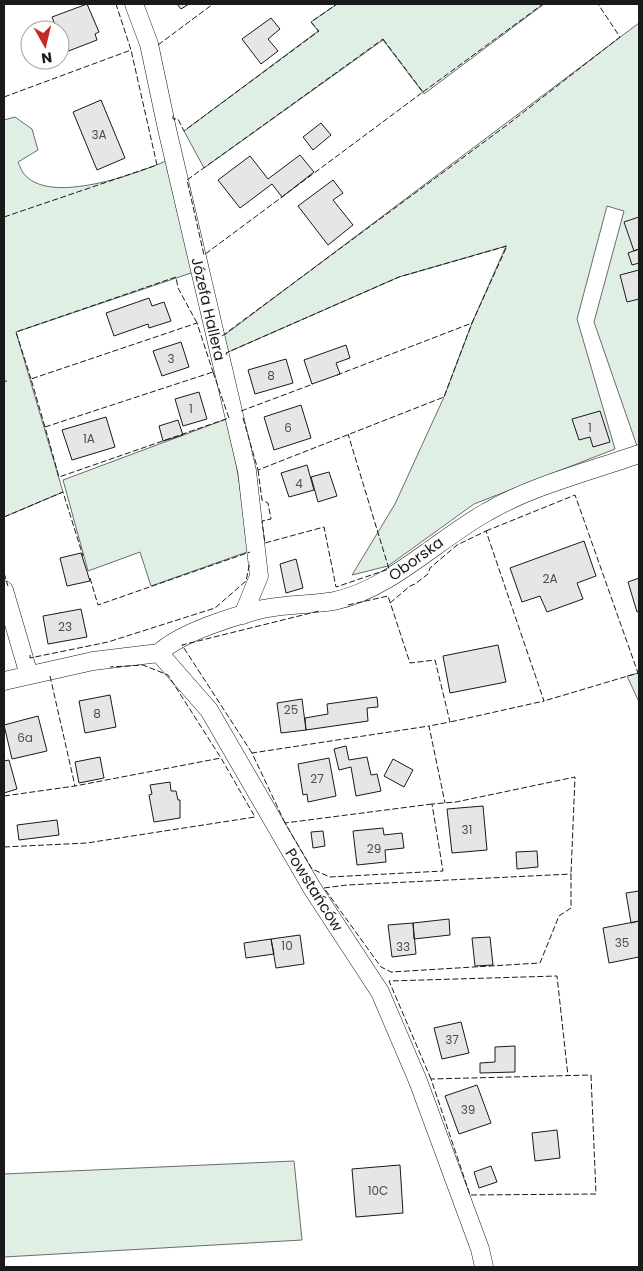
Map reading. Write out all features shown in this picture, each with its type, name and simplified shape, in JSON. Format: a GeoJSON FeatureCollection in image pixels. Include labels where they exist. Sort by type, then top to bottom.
{"type":"FeatureCollection","features":[{"type":"Feature","properties":{"kind":"street","name":"Józefa Hallera"},"geometry":{"type":"LineString","coordinates":[[134,4],[149,44],[166,129],[247,470],[259,576],[243,615]]}},
{"type":"Feature","properties":{"kind":"street","name":"Oborska"},"geometry":{"type":"LineString","coordinates":[[159,653],[170,643],[243,615],[263,609],[336,601],[386,581],[447,536],[488,511],[520,496],[639,454]]}},
{"type":"Feature","properties":{"kind":"street"},"geometry":{"type":"LineString","coordinates":[[4,590],[29,675]]}},
{"type":"Feature","properties":{"kind":"street"},"geometry":{"type":"LineString","coordinates":[[4,681],[93,661],[159,653]]}},
{"type":"Feature","properties":{"kind":"street","name":"Powstańców"},"geometry":{"type":"LineString","coordinates":[[159,653],[209,710],[298,866],[380,992],[418,1081],[480,1249],[484,1267]]}},
{"type":"Feature","properties":{"kind":"green space"},"geometry":{"type":"Polygon","coordinates":[[[337,4],[544,4],[424,94],[383,40],[204,168],[184,131],[318,31],[311,22],[337,4]]]}},
{"type":"Feature","properties":{"kind":"green space"},"geometry":{"type":"Polygon","coordinates":[[[639,23],[639,445],[637,446],[594,322],[624,211],[607,206],[577,319],[615,449],[474,504],[388,566],[352,575],[395,504],[444,397],[472,323],[506,246],[399,277],[226,353],[222,337],[639,23]]]}},
{"type":"Feature","properties":{"kind":"green space"},"geometry":{"type":"Polygon","coordinates":[[[15,117],[32,129],[38,150],[18,162],[25,175],[39,184],[55,187],[74,187],[95,184],[135,173],[166,161],[194,272],[16,332],[63,492],[4,517],[4,382],[7,381],[4,381],[4,120],[15,117]]]}},
{"type":"Feature","properties":{"kind":"green space"},"geometry":{"type":"Polygon","coordinates":[[[229,418],[250,551],[151,586],[140,552],[88,571],[63,480],[229,418]]]}},
{"type":"Feature","properties":{"kind":"green space"},"geometry":{"type":"Polygon","coordinates":[[[639,673],[639,702],[627,676],[639,673]]]}},
{"type":"Feature","properties":{"kind":"green space"},"geometry":{"type":"Polygon","coordinates":[[[294,1161],[302,1240],[4,1257],[4,1174],[294,1161]]]}},
{"type":"Feature","properties":{"kind":"building"},"geometry":{"type":"Polygon","coordinates":[[[87,4],[99,32],[95,34],[97,40],[70,50],[70,20],[53,20],[52,17],[87,4]]]}},
{"type":"Feature","properties":{"kind":"building"},"geometry":{"type":"Polygon","coordinates":[[[177,4],[189,4],[181,9],[177,4]]]}},
{"type":"Feature","properties":{"kind":"building"},"geometry":{"type":"Polygon","coordinates":[[[271,18],[280,29],[268,39],[278,51],[261,64],[242,39],[271,18]]]}},
{"type":"Feature","properties":{"kind":"building"},"geometry":{"type":"Polygon","coordinates":[[[101,100],[125,158],[97,170],[73,112],[101,100]]]}},
{"type":"Feature","properties":{"kind":"building"},"geometry":{"type":"Polygon","coordinates":[[[321,123],[331,135],[313,150],[303,137],[321,123]]]}},
{"type":"Feature","properties":{"kind":"building"},"geometry":{"type":"Polygon","coordinates":[[[300,155],[314,172],[282,197],[272,184],[240,208],[218,180],[250,156],[268,179],[300,155]]]}},
{"type":"Feature","properties":{"kind":"building"},"geometry":{"type":"Polygon","coordinates":[[[333,180],[343,193],[333,200],[353,225],[328,245],[298,206],[333,180]]]}},
{"type":"Feature","properties":{"kind":"building"},"geometry":{"type":"Polygon","coordinates":[[[639,217],[639,249],[634,251],[624,222],[639,217]]]}},
{"type":"Feature","properties":{"kind":"building"},"geometry":{"type":"Polygon","coordinates":[[[639,249],[639,263],[632,265],[628,253],[639,249]]]}},
{"type":"Feature","properties":{"kind":"building"},"geometry":{"type":"Polygon","coordinates":[[[639,270],[639,299],[627,302],[620,275],[639,270]]]}},
{"type":"Feature","properties":{"kind":"building"},"geometry":{"type":"Polygon","coordinates":[[[149,298],[152,306],[164,302],[171,321],[149,328],[148,324],[114,336],[106,313],[149,298]]]}},
{"type":"Feature","properties":{"kind":"building"},"geometry":{"type":"Polygon","coordinates":[[[181,342],[189,367],[162,376],[153,351],[181,342]]]}},
{"type":"Feature","properties":{"kind":"building"},"geometry":{"type":"Polygon","coordinates":[[[346,345],[350,358],[336,363],[340,374],[312,384],[304,360],[346,345]]]}},
{"type":"Feature","properties":{"kind":"building"},"geometry":{"type":"Polygon","coordinates":[[[286,359],[293,383],[255,394],[248,370],[286,359]]]}},
{"type":"Feature","properties":{"kind":"building"},"geometry":{"type":"Polygon","coordinates":[[[199,392],[207,419],[183,426],[175,399],[199,392]]]}},
{"type":"Feature","properties":{"kind":"building"},"geometry":{"type":"Polygon","coordinates":[[[301,405],[311,438],[274,450],[264,417],[301,405]]]}},
{"type":"Feature","properties":{"kind":"building"},"geometry":{"type":"Polygon","coordinates":[[[600,411],[610,442],[593,447],[590,437],[579,440],[572,419],[600,411]]]}},
{"type":"Feature","properties":{"kind":"building"},"geometry":{"type":"Polygon","coordinates":[[[106,417],[115,447],[72,460],[62,430],[106,417]]]}},
{"type":"Feature","properties":{"kind":"building"},"geometry":{"type":"Polygon","coordinates":[[[178,420],[183,435],[163,441],[159,426],[178,420]]]}},
{"type":"Feature","properties":{"kind":"building"},"geometry":{"type":"Polygon","coordinates":[[[307,465],[314,490],[289,497],[281,473],[307,465]]]}},
{"type":"Feature","properties":{"kind":"building"},"geometry":{"type":"Polygon","coordinates":[[[329,472],[337,496],[318,502],[311,477],[329,472]]]}},
{"type":"Feature","properties":{"kind":"building"},"geometry":{"type":"Polygon","coordinates":[[[584,541],[596,576],[577,583],[583,599],[547,612],[540,596],[522,602],[510,568],[584,541]]]}},
{"type":"Feature","properties":{"kind":"building"},"geometry":{"type":"Polygon","coordinates":[[[81,553],[90,581],[67,586],[60,558],[81,553]]]}},
{"type":"Feature","properties":{"kind":"building"},"geometry":{"type":"Polygon","coordinates":[[[296,559],[303,588],[286,593],[280,564],[296,559]]]}},
{"type":"Feature","properties":{"kind":"building"},"geometry":{"type":"Polygon","coordinates":[[[639,578],[639,611],[637,612],[628,582],[639,578]]]}},
{"type":"Feature","properties":{"kind":"building"},"geometry":{"type":"Polygon","coordinates":[[[81,609],[87,637],[48,644],[43,616],[81,609]]]}},
{"type":"Feature","properties":{"kind":"building"},"geometry":{"type":"Polygon","coordinates":[[[498,645],[506,682],[450,693],[443,656],[498,645]]]}},
{"type":"Feature","properties":{"kind":"building"},"geometry":{"type":"Polygon","coordinates":[[[110,695],[116,727],[85,733],[79,701],[110,695]]]}},
{"type":"Feature","properties":{"kind":"building"},"geometry":{"type":"Polygon","coordinates":[[[377,697],[378,707],[367,708],[368,721],[306,730],[305,718],[328,714],[327,704],[377,697]]]}},
{"type":"Feature","properties":{"kind":"building"},"geometry":{"type":"Polygon","coordinates":[[[302,699],[306,730],[281,733],[277,703],[302,699]]]}},
{"type":"Feature","properties":{"kind":"building"},"geometry":{"type":"Polygon","coordinates":[[[38,716],[47,751],[12,759],[4,725],[38,716]]]}},
{"type":"Feature","properties":{"kind":"building"},"geometry":{"type":"Polygon","coordinates":[[[346,746],[349,760],[367,757],[371,775],[377,774],[381,791],[356,796],[351,767],[339,770],[334,749],[346,746]]]}},
{"type":"Feature","properties":{"kind":"building"},"geometry":{"type":"Polygon","coordinates":[[[100,757],[104,778],[79,783],[75,762],[100,757]]]}},
{"type":"Feature","properties":{"kind":"building"},"geometry":{"type":"Polygon","coordinates":[[[329,758],[336,796],[308,802],[307,794],[303,795],[298,764],[329,758]]]}},
{"type":"Feature","properties":{"kind":"building"},"geometry":{"type":"Polygon","coordinates":[[[393,759],[413,770],[404,787],[384,776],[393,759]]]}},
{"type":"Feature","properties":{"kind":"building"},"geometry":{"type":"Polygon","coordinates":[[[9,760],[17,789],[4,793],[4,761],[9,760]]]}},
{"type":"Feature","properties":{"kind":"building"},"geometry":{"type":"Polygon","coordinates":[[[170,782],[171,791],[176,791],[178,800],[180,800],[180,818],[154,822],[149,795],[152,794],[150,785],[170,782]]]}},
{"type":"Feature","properties":{"kind":"building"},"geometry":{"type":"Polygon","coordinates":[[[483,806],[487,850],[452,853],[447,809],[483,806]]]}},
{"type":"Feature","properties":{"kind":"building"},"geometry":{"type":"Polygon","coordinates":[[[57,820],[59,835],[19,840],[17,825],[57,820]]]}},
{"type":"Feature","properties":{"kind":"building"},"geometry":{"type":"Polygon","coordinates":[[[383,828],[384,835],[402,833],[404,848],[385,850],[386,862],[357,865],[353,831],[383,828]]]}},
{"type":"Feature","properties":{"kind":"building"},"geometry":{"type":"Polygon","coordinates":[[[323,831],[325,846],[313,848],[311,832],[323,831]]]}},
{"type":"Feature","properties":{"kind":"building"},"geometry":{"type":"Polygon","coordinates":[[[537,851],[538,867],[517,869],[516,852],[537,851]]]}},
{"type":"Feature","properties":{"kind":"building"},"geometry":{"type":"Polygon","coordinates":[[[639,891],[639,921],[631,923],[626,893],[639,891]]]}},
{"type":"Feature","properties":{"kind":"building"},"geometry":{"type":"Polygon","coordinates":[[[449,919],[450,935],[414,939],[413,923],[449,919]]]}},
{"type":"Feature","properties":{"kind":"building"},"geometry":{"type":"Polygon","coordinates":[[[639,921],[639,957],[609,963],[603,928],[639,921]]]}},
{"type":"Feature","properties":{"kind":"building"},"geometry":{"type":"Polygon","coordinates":[[[413,923],[416,954],[392,957],[388,925],[413,923]]]}},
{"type":"Feature","properties":{"kind":"building"},"geometry":{"type":"Polygon","coordinates":[[[300,935],[304,964],[276,968],[271,939],[300,935]]]}},
{"type":"Feature","properties":{"kind":"building"},"geometry":{"type":"Polygon","coordinates":[[[490,937],[493,965],[475,966],[472,938],[490,937]]]}},
{"type":"Feature","properties":{"kind":"building"},"geometry":{"type":"Polygon","coordinates":[[[271,939],[274,954],[246,958],[244,943],[271,939]]]}},
{"type":"Feature","properties":{"kind":"building"},"geometry":{"type":"Polygon","coordinates":[[[461,1022],[469,1053],[442,1059],[434,1028],[461,1022]]]}},
{"type":"Feature","properties":{"kind":"building"},"geometry":{"type":"Polygon","coordinates":[[[515,1046],[515,1072],[480,1073],[480,1063],[495,1062],[495,1047],[515,1046]]]}},
{"type":"Feature","properties":{"kind":"building"},"geometry":{"type":"Polygon","coordinates":[[[477,1085],[491,1123],[459,1134],[445,1096],[477,1085]]]}},
{"type":"Feature","properties":{"kind":"building"},"geometry":{"type":"Polygon","coordinates":[[[557,1130],[560,1158],[535,1161],[532,1133],[557,1130]]]}},
{"type":"Feature","properties":{"kind":"building"},"geometry":{"type":"Polygon","coordinates":[[[400,1165],[403,1213],[356,1217],[352,1169],[400,1165]]]}},
{"type":"Feature","properties":{"kind":"building"},"geometry":{"type":"Polygon","coordinates":[[[491,1166],[497,1182],[479,1188],[474,1172],[491,1166]]]}},
{"type":"Feature","properties":{"kind":"fence"},"geometry":{"type":"LineString","coordinates":[[4,97],[131,50],[116,4]]}},
{"type":"Feature","properties":{"kind":"fence"},"geometry":{"type":"LineString","coordinates":[[158,45],[213,4]]}},
{"type":"Feature","properties":{"kind":"fence"},"geometry":{"type":"LineString","coordinates":[[173,116],[173,119],[178,119],[184,131],[319,31],[311,22],[337,4]]}},
{"type":"Feature","properties":{"kind":"fence"},"geometry":{"type":"LineString","coordinates":[[423,92],[543,4]]}},
{"type":"Feature","properties":{"kind":"fence"},"geometry":{"type":"LineString","coordinates":[[222,336],[507,125],[620,37],[598,4]]}},
{"type":"Feature","properties":{"kind":"fence"},"geometry":{"type":"LineString","coordinates":[[383,39],[423,92],[204,255],[187,180],[383,39]]}},
{"type":"Feature","properties":{"kind":"fence"},"geometry":{"type":"LineString","coordinates":[[4,217],[157,165],[131,50]]}},
{"type":"Feature","properties":{"kind":"fence"},"geometry":{"type":"LineString","coordinates":[[227,355],[226,353],[399,277],[507,246],[472,323],[337,375]]}},
{"type":"Feature","properties":{"kind":"fence"},"geometry":{"type":"LineString","coordinates":[[31,379],[16,332],[176,277],[178,288],[197,323]]}},
{"type":"Feature","properties":{"kind":"fence"},"geometry":{"type":"LineString","coordinates":[[45,427],[31,379],[197,323],[213,372]]}},
{"type":"Feature","properties":{"kind":"fence"},"geometry":{"type":"LineString","coordinates":[[243,418],[258,470],[444,397],[472,323]]}},
{"type":"Feature","properties":{"kind":"fence"},"geometry":{"type":"LineString","coordinates":[[213,372],[229,418],[59,477],[45,427],[213,372]]}},
{"type":"Feature","properties":{"kind":"fence"},"geometry":{"type":"LineString","coordinates":[[241,411],[313,384]]}},
{"type":"Feature","properties":{"kind":"fence"},"geometry":{"type":"LineString","coordinates":[[258,470],[262,500],[268,503],[271,519],[262,521],[265,543],[324,527],[336,587],[389,569],[348,434]]}},
{"type":"Feature","properties":{"kind":"fence"},"geometry":{"type":"LineString","coordinates":[[4,517],[63,492],[83,556]]}},
{"type":"Feature","properties":{"kind":"fence"},"geometry":{"type":"LineString","coordinates":[[486,531],[575,495],[638,673],[544,701]]}},
{"type":"Feature","properties":{"kind":"fence"},"geometry":{"type":"LineString","coordinates":[[390,603],[428,574],[430,568],[457,545],[486,531],[544,701],[450,722]]}},
{"type":"Feature","properties":{"kind":"fence"},"geometry":{"type":"LineString","coordinates":[[90,578],[98,605],[250,552]]}},
{"type":"Feature","properties":{"kind":"fence"},"geometry":{"type":"LineString","coordinates":[[30,655],[30,658],[108,642],[215,608],[246,581],[250,562]]}},
{"type":"Feature","properties":{"kind":"fence"},"geometry":{"type":"LineString","coordinates":[[4,573],[8,586]]}},
{"type":"Feature","properties":{"kind":"fence"},"geometry":{"type":"LineString","coordinates":[[348,605],[388,596],[410,663],[435,660],[450,722],[429,726]]}},
{"type":"Feature","properties":{"kind":"fence"},"geometry":{"type":"LineString","coordinates":[[252,753],[182,645],[319,611]]}},
{"type":"Feature","properties":{"kind":"fence"},"geometry":{"type":"LineString","coordinates":[[4,847],[87,843],[255,817],[221,758],[168,675],[143,665],[110,667]]}},
{"type":"Feature","properties":{"kind":"fence"},"geometry":{"type":"LineString","coordinates":[[50,676],[75,786]]}},
{"type":"Feature","properties":{"kind":"fence"},"geometry":{"type":"LineString","coordinates":[[285,823],[252,753],[429,726],[445,803]]}},
{"type":"Feature","properties":{"kind":"fence"},"geometry":{"type":"LineString","coordinates":[[4,796],[75,786],[221,758]]}},
{"type":"Feature","properties":{"kind":"fence"},"geometry":{"type":"LineString","coordinates":[[432,804],[285,823],[312,869],[330,877],[443,871],[432,804],[456,802],[575,777],[571,874]]}},
{"type":"Feature","properties":{"kind":"fence"},"geometry":{"type":"LineString","coordinates":[[571,874],[571,908],[559,916],[540,963],[391,972],[381,967],[324,888],[347,885],[571,874]]}},
{"type":"Feature","properties":{"kind":"fence"},"geometry":{"type":"LineString","coordinates":[[431,1079],[389,981],[557,976],[568,1076]]}},
{"type":"Feature","properties":{"kind":"fence"},"geometry":{"type":"LineString","coordinates":[[591,1075],[596,1194],[470,1195],[431,1079],[591,1075]]}}]}
